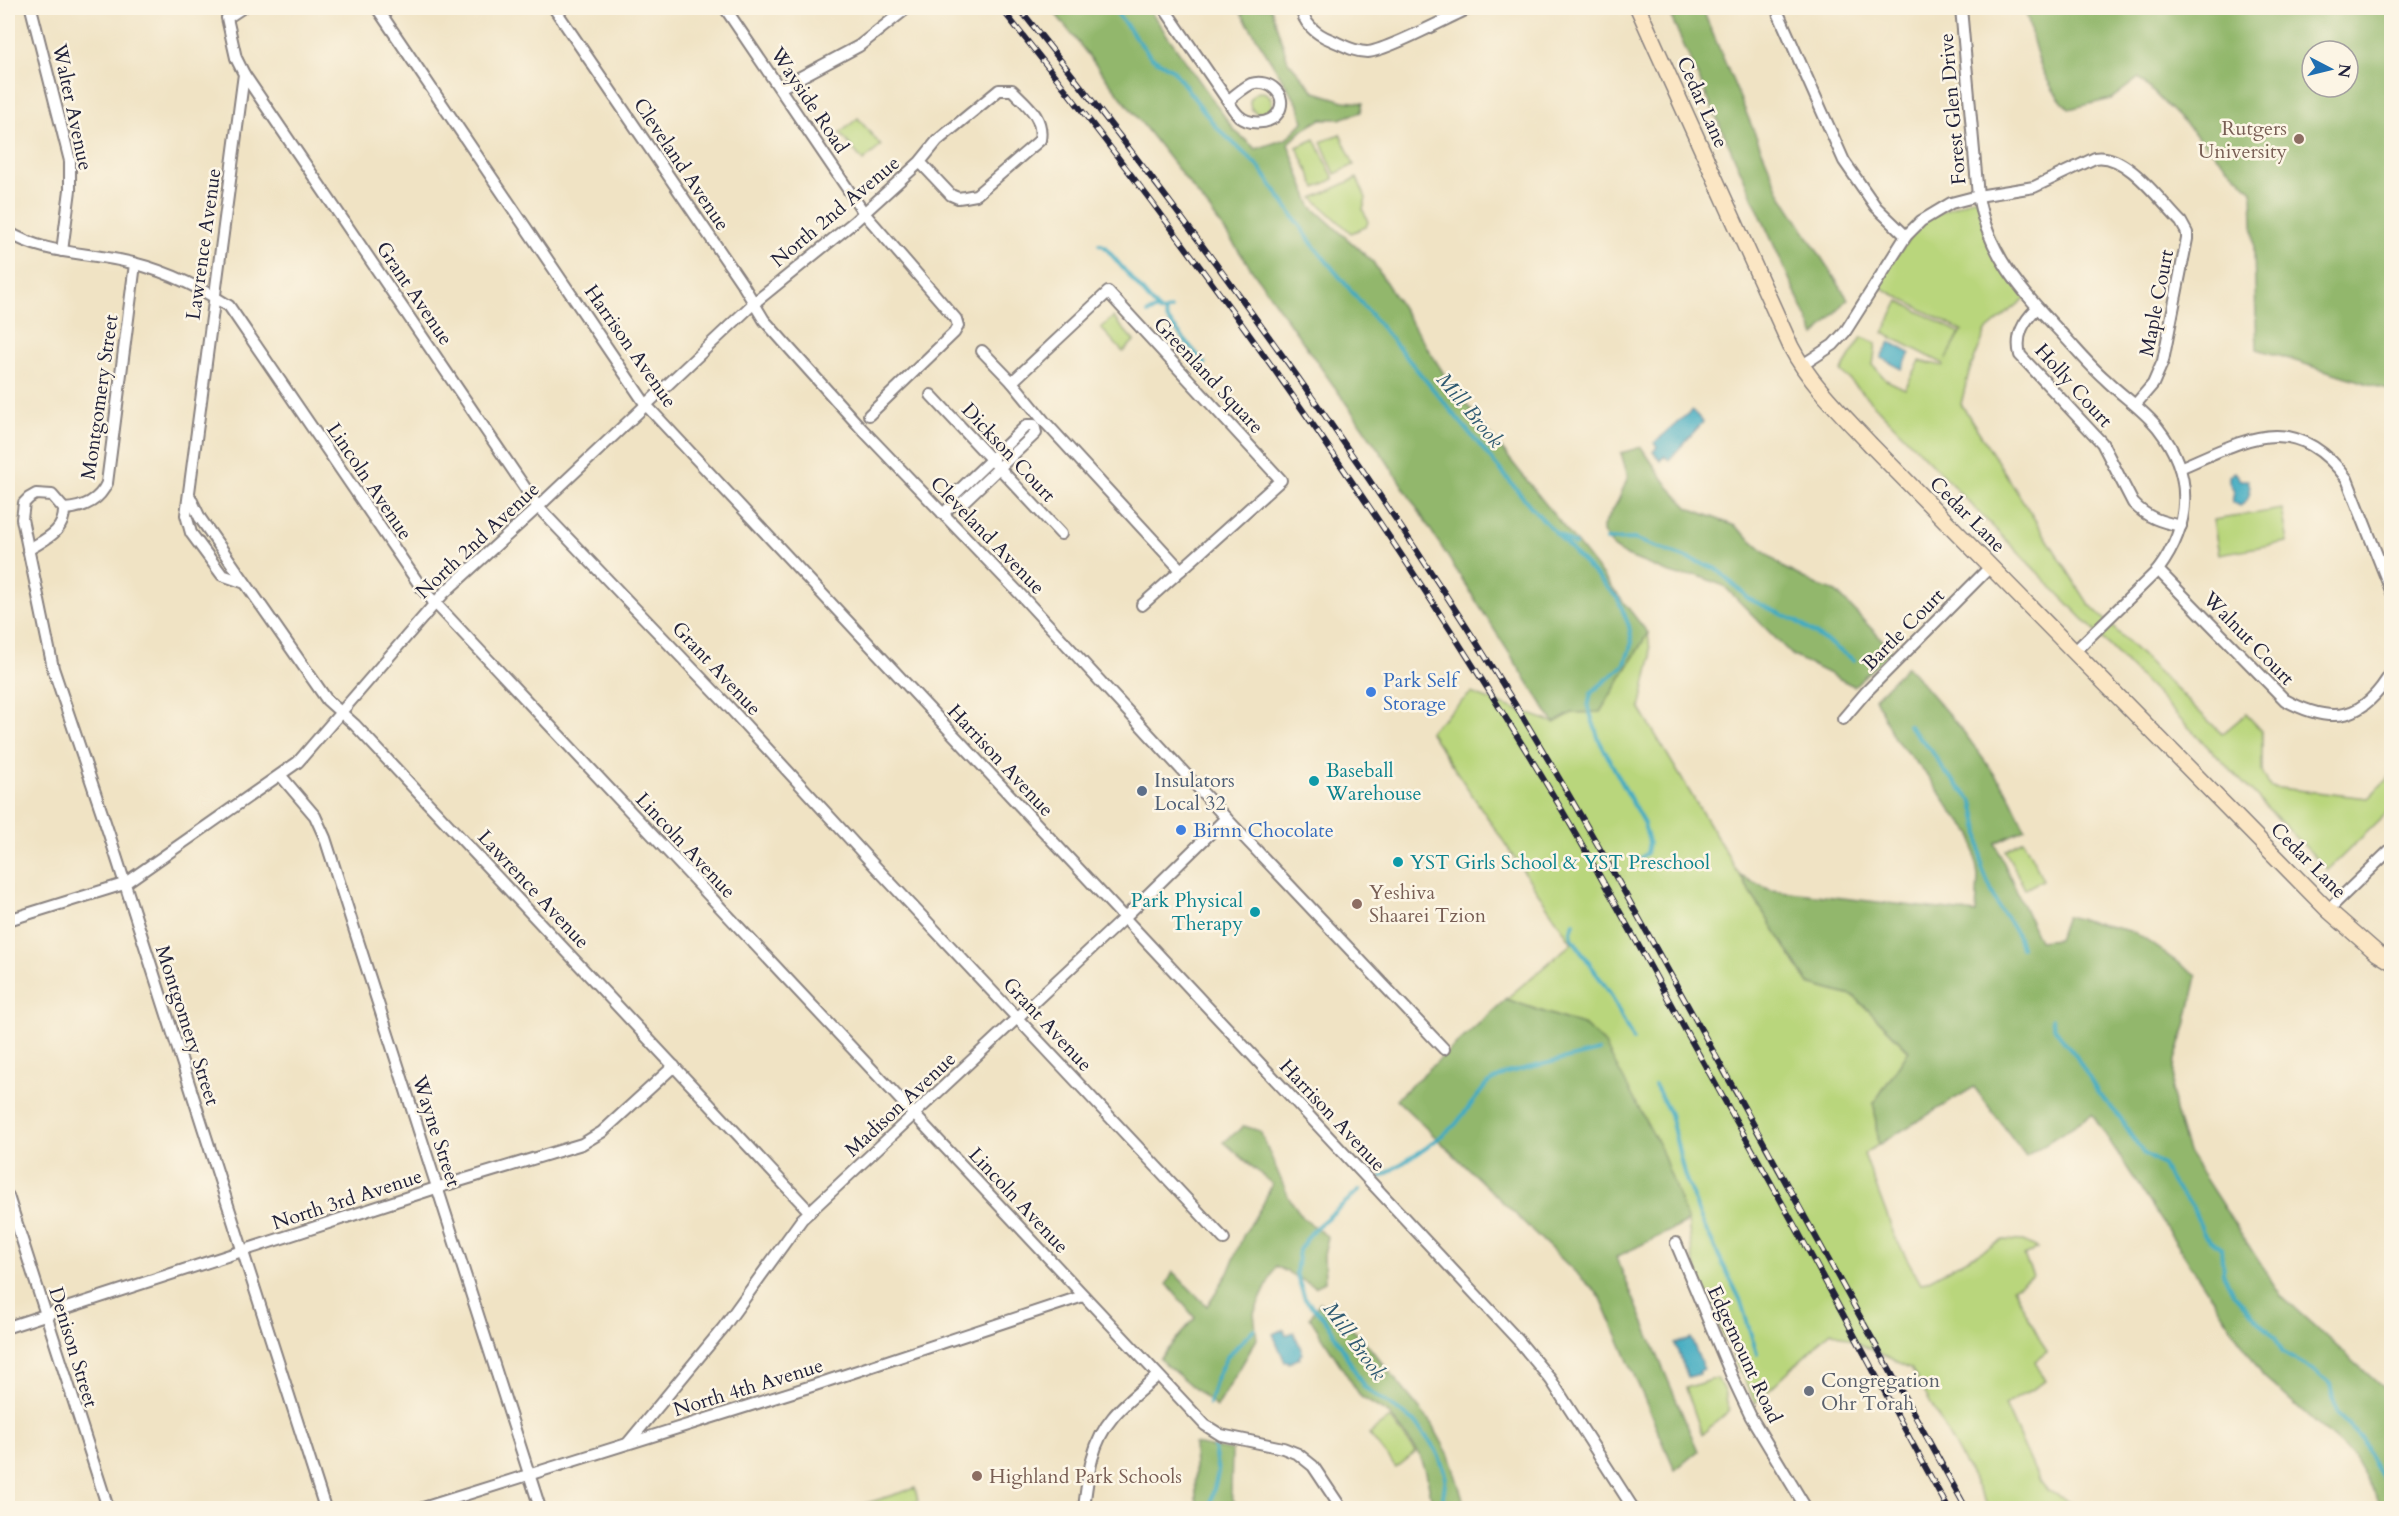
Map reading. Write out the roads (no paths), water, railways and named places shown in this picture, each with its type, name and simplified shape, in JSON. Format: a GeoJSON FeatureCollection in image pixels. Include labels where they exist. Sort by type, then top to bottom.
{"type":"FeatureCollection","features":[{"type":"Feature","properties":{"kind":"street","name":"Walter Avenue"},"geometry":{"type":"LineString","coordinates":[[31,8],[70,161],[70,190],[62,251]]}},
{"type":"Feature","properties":{"kind":"street","name":"Lawrence Avenue"},"geometry":{"type":"LineString","coordinates":[[242,8],[227,18],[236,58],[244,74],[186,515],[191,533],[222,575],[245,583]]}},
{"type":"Feature","properties":{"kind":"street","name":"Harrison Avenue"},"geometry":{"type":"LineString","coordinates":[[377,8],[646,405],[1518,1340],[1551,1380],[1633,1509]]}},
{"type":"Feature","properties":{"kind":"street","name":"Cleveland Avenue"},"geometry":{"type":"LineString","coordinates":[[554,8],[764,320],[811,373],[947,509],[1226,818],[1444,1049]]}},
{"type":"Feature","properties":{"kind":"street","name":"Wayside Road"},"geometry":{"type":"LineString","coordinates":[[725,8],[864,213],[956,319],[958,326],[954,333],[869,415]]}},
{"type":"Feature","properties":{"kind":"street"},"geometry":{"type":"LineString","coordinates":[[780,88],[859,46],[907,8]]}},
{"type":"Feature","properties":{"kind":"street"},"geometry":{"type":"LineString","coordinates":[[1164,8],[1228,101],[1239,116],[1253,122],[1271,120],[1278,113],[1280,105],[1276,89],[1270,84],[1261,82],[1250,85],[1228,101]]}},
{"type":"Feature","properties":{"kind":"street"},"geometry":{"type":"LineString","coordinates":[[1301,8],[1311,27],[1323,37],[1355,50],[1367,52],[1395,42],[1470,8]]}},
{"type":"Feature","properties":{"kind":"street","name":"Cedar Lane"},"geometry":{"type":"LineString","coordinates":[[1638,8],[1801,366],[1871,445],[2328,910],[2377,953],[2391,962]]}},
{"type":"Feature","properties":{"kind":"street"},"geometry":{"type":"LineString","coordinates":[[1776,8],[1844,161],[1876,207],[1906,236]]}},
{"type":"Feature","properties":{"kind":"street","name":"Forest Glen Drive"},"geometry":{"type":"LineString","coordinates":[[1801,366],[1833,345],[1845,332],[1906,236],[1921,220],[1958,201],[1978,196],[1961,8]]}},
{"type":"Feature","properties":{"kind":"street","name":"Grant Avenue"},"geometry":{"type":"LineString","coordinates":[[244,74],[538,507],[729,707],[1224,1239]]}},
{"type":"Feature","properties":{"kind":"street","name":"North 2nd Avenue"},"geometry":{"type":"LineString","coordinates":[[8,920],[124,884],[298,762],[444,593],[754,303],[864,213],[920,162],[937,141],[999,90],[1012,90],[1033,111],[1041,126],[1040,140],[976,195],[958,198],[951,195],[920,162]]}},
{"type":"Feature","properties":{"kind":"street","name":"Maple Court"},"geometry":{"type":"LineString","coordinates":[[1978,196],[2034,187],[2103,156],[2126,165],[2181,222],[2187,233],[2187,239],[2163,361],[2153,384],[2135,405]]}},
{"type":"Feature","properties":{"kind":"street"},"geometry":{"type":"LineString","coordinates":[[1978,196],[1981,216],[1996,253],[2037,308],[2104,379],[2157,427],[2170,446],[2180,468],[2185,493],[2181,526],[2173,549],[2158,570],[2074,652]]}},
{"type":"Feature","properties":{"kind":"street","name":"Lincoln Avenue"},"geometry":{"type":"LineString","coordinates":[[8,232],[29,242],[62,251],[135,264],[198,287],[229,306],[423,590],[435,603],[1205,1425],[1221,1435],[1284,1448],[1298,1454],[1313,1466],[1341,1509]]}},
{"type":"Feature","properties":{"kind":"street","name":"Montgomery Street"},"geometry":{"type":"LineString","coordinates":[[135,264],[107,483],[96,499],[77,507],[64,509],[52,495],[36,494],[24,503],[22,519],[59,691],[124,884],[325,1509]]}},
{"type":"Feature","properties":{"kind":"street","name":"Greenland Square"},"geometry":{"type":"LineString","coordinates":[[1012,382],[1108,292],[1281,480],[1142,605]]}},
{"type":"Feature","properties":{"kind":"street","name":"Holly Court"},"geometry":{"type":"LineString","coordinates":[[2037,308],[2027,318],[2018,336],[2020,355],[2102,443],[2133,503],[2140,511],[2160,521],[2181,526]]}},
{"type":"Feature","properties":{"kind":"street"},"geometry":{"type":"LineString","coordinates":[[982,351],[1012,382],[1038,421],[1181,570]]}},
{"type":"Feature","properties":{"kind":"street","name":"Dickson Court"},"geometry":{"type":"LineString","coordinates":[[931,395],[1061,534]]}},
{"type":"Feature","properties":{"kind":"street"},"geometry":{"type":"LineString","coordinates":[[947,509],[953,496],[990,459],[1027,425],[1038,421]]}},
{"type":"Feature","properties":{"kind":"street"},"geometry":{"type":"LineString","coordinates":[[947,509],[960,505],[1036,433],[1038,421]]}},
{"type":"Feature","properties":{"kind":"street"},"geometry":{"type":"LineString","coordinates":[[2180,468],[2262,435],[2278,435],[2311,446],[2337,466],[2347,479],[2391,593]]}},
{"type":"Feature","properties":{"kind":"street","name":"Lawrence Avenue"},"geometry":{"type":"LineString","coordinates":[[190,497],[200,518],[327,700],[410,783],[810,1212]]}},
{"type":"Feature","properties":{"kind":"street"},"geometry":{"type":"LineString","coordinates":[[28,550],[59,529],[63,522],[64,509]]}},
{"type":"Feature","properties":{"kind":"street","name":"Bartle Court"},"geometry":{"type":"LineString","coordinates":[[1843,719],[1866,692],[1991,566]]}},
{"type":"Feature","properties":{"kind":"street","name":"Walnut Court"},"geometry":{"type":"LineString","coordinates":[[2158,570],[2285,700],[2311,713],[2340,716],[2354,711],[2366,704],[2377,693],[2391,670]]}},
{"type":"Feature","properties":{"kind":"street","name":"Wayne Street"},"geometry":{"type":"LineString","coordinates":[[281,776],[321,827],[540,1509]]}},
{"type":"Feature","properties":{"kind":"street","name":"Madison Avenue"},"geometry":{"type":"LineString","coordinates":[[628,1443],[723,1328],[802,1219],[1124,918],[1226,818]]}},
{"type":"Feature","properties":{"kind":"street"},"geometry":{"type":"LineString","coordinates":[[2328,910],[2391,848]]}},
{"type":"Feature","properties":{"kind":"street","name":"North 3rd Avenue"},"geometry":{"type":"LineString","coordinates":[[8,1327],[242,1253],[436,1188],[582,1144],[602,1132],[674,1066]]}},
{"type":"Feature","properties":{"kind":"street","name":"Denison Street"},"geometry":{"type":"LineString","coordinates":[[8,1196],[108,1509]]}},
{"type":"Feature","properties":{"kind":"street","name":"Edgemount Road"},"geometry":{"type":"LineString","coordinates":[[1676,1243],[1732,1379],[1751,1417],[1806,1509]]}},
{"type":"Feature","properties":{"kind":"street","name":"North 4th Avenue"},"geometry":{"type":"LineString","coordinates":[[423,1509],[815,1385],[1083,1296]]}},
{"type":"Feature","properties":{"kind":"street"},"geometry":{"type":"LineString","coordinates":[[1084,1509],[1091,1460],[1104,1428],[1114,1415],[1157,1376]]}},
{"type":"Feature","properties":{"kind":"water"},"geometry":{"type":"Polygon","coordinates":[[[1890,342],[1910,353],[1902,369],[1881,358],[1890,342]]]}},
{"type":"Feature","properties":{"kind":"water"},"geometry":{"type":"Polygon","coordinates":[[[1692,410],[1703,422],[1669,460],[1665,456],[1661,461],[1653,452],[1657,447],[1654,443],[1692,410]]]}},
{"type":"Feature","properties":{"kind":"water"},"geometry":{"type":"Polygon","coordinates":[[[2235,472],[2241,480],[2248,480],[2250,488],[2248,498],[2240,506],[2232,502],[2234,492],[2229,482],[2229,476],[2235,472]]]}},
{"type":"Feature","properties":{"kind":"water"},"geometry":{"type":"Polygon","coordinates":[[[1284,1329],[1286,1335],[1294,1332],[1303,1354],[1289,1363],[1285,1362],[1273,1334],[1284,1329]]]}},
{"type":"Feature","properties":{"kind":"water"},"geometry":{"type":"Polygon","coordinates":[[[1691,1338],[1704,1370],[1699,1372],[1700,1374],[1688,1377],[1675,1344],[1691,1338]]]}},
{"type":"Feature","properties":{"kind":"waterway","name":"Mill Brook"},"geometry":{"type":"LineString","coordinates":[[1113,8],[1151,57],[1173,70],[1216,127],[1259,167],[1313,245],[1532,508],[1618,599],[1629,626],[1632,642],[1625,664],[1591,693],[1588,707],[1599,740],[1644,824],[1649,842],[1647,853],[1637,861]]}},
{"type":"Feature","properties":{"kind":"waterway"},"geometry":{"type":"LineString","coordinates":[[1099,244],[1104,246],[1159,311],[1171,309]]}},
{"type":"Feature","properties":{"kind":"waterway"},"geometry":{"type":"LineString","coordinates":[[1148,313],[1158,309]]}},
{"type":"Feature","properties":{"kind":"waterway"},"geometry":{"type":"LineString","coordinates":[[1165,312],[1167,319],[1205,364]]}},
{"type":"Feature","properties":{"kind":"waterway","name":"Mill Brook"},"geometry":{"type":"LineString","coordinates":[[1558,534],[1575,545]]}},
{"type":"Feature","properties":{"kind":"waterway"},"geometry":{"type":"LineString","coordinates":[[1606,540],[1634,539],[1717,569],[1749,599],[1796,621],[1854,660]]}},
{"type":"Feature","properties":{"kind":"waterway"},"geometry":{"type":"LineString","coordinates":[[1908,725],[1931,750],[1945,772],[1973,802],[1978,825],[1982,868],[1998,906],[2016,932],[2021,947]]}},
{"type":"Feature","properties":{"kind":"waterway","name":"Mill Brook"},"geometry":{"type":"LineString","coordinates":[[1574,923],[1571,931],[1572,938],[1610,993],[1633,1040]]}},
{"type":"Feature","properties":{"kind":"waterway"},"geometry":{"type":"LineString","coordinates":[[2052,1019],[2055,1029],[2076,1056],[2099,1094],[2119,1116],[2143,1153],[2163,1165],[2172,1184],[2192,1206],[2204,1234],[2221,1248],[2223,1273],[2233,1293],[2275,1338],[2283,1353],[2315,1371],[2330,1384],[2337,1414],[2362,1439],[2377,1471],[2392,1488]]}},
{"type":"Feature","properties":{"kind":"waterway","name":"Mill Brook"},"geometry":{"type":"LineString","coordinates":[[1381,1177],[1426,1148],[1455,1125],[1487,1084],[1506,1073],[1599,1051]]}},
{"type":"Feature","properties":{"kind":"waterway"},"geometry":{"type":"LineString","coordinates":[[1655,1085],[1670,1114],[1684,1174],[1703,1224],[1740,1299],[1757,1354]]}},
{"type":"Feature","properties":{"kind":"waterway","name":"Mill Brook"},"geometry":{"type":"LineString","coordinates":[[1360,1190],[1313,1230],[1299,1250],[1296,1273],[1305,1299],[1328,1323],[1364,1387],[1415,1422],[1436,1450],[1446,1474],[1442,1508]]}},
{"type":"Feature","properties":{"kind":"waterway"},"geometry":{"type":"LineString","coordinates":[[1209,1404],[1215,1381],[1226,1358],[1254,1329]]}},
{"type":"Feature","properties":{"kind":"waterway"},"geometry":{"type":"LineString","coordinates":[[1209,1508],[1218,1473],[1214,1448]]}},
{"type":"Feature","properties":{"kind":"railway"},"geometry":{"type":"LineString","coordinates":[[1001,8],[1076,103],[1223,298],[1294,397],[1430,598],[1559,805],[1604,883],[1807,1248],[1948,1508]]}},
{"type":"Feature","properties":{"kind":"railway"},"geometry":{"type":"LineString","coordinates":[[1019,8],[1147,172],[1270,338],[1389,509],[1502,683],[1626,895],[1966,1508]]}},
{"type":"Feature","properties":{"kind":"place","name":"Rutgers University"},"geometry":{"type":"Point","coordinates":[2299,139]}},
{"type":"Feature","properties":{"kind":"place","name":"Park Self Storage"},"geometry":{"type":"Point","coordinates":[1371,692]}},
{"type":"Feature","properties":{"kind":"place","name":"Baseball Warehouse"},"geometry":{"type":"Point","coordinates":[1314,781]}},
{"type":"Feature","properties":{"kind":"place","name":"Insulators Local 32"},"geometry":{"type":"Point","coordinates":[1142,791]}},
{"type":"Feature","properties":{"kind":"place","name":"Birnn Chocolate"},"geometry":{"type":"Point","coordinates":[1181,830]}},
{"type":"Feature","properties":{"kind":"place","name":"YST Girls School & YST Preschool"},"geometry":{"type":"Point","coordinates":[1398,862]}},
{"type":"Feature","properties":{"kind":"place","name":"Yeshiva Shaarei Tzion"},"geometry":{"type":"Point","coordinates":[1357,904]}},
{"type":"Feature","properties":{"kind":"place","name":"Park Physical Therapy"},"geometry":{"type":"Point","coordinates":[1255,912]}},
{"type":"Feature","properties":{"kind":"place","name":"Congregation Ohr Torah"},"geometry":{"type":"Point","coordinates":[1809,1391]}},
{"type":"Feature","properties":{"kind":"place","name":"Highland Park Schools"},"geometry":{"type":"Point","coordinates":[977,1476]}}]}
